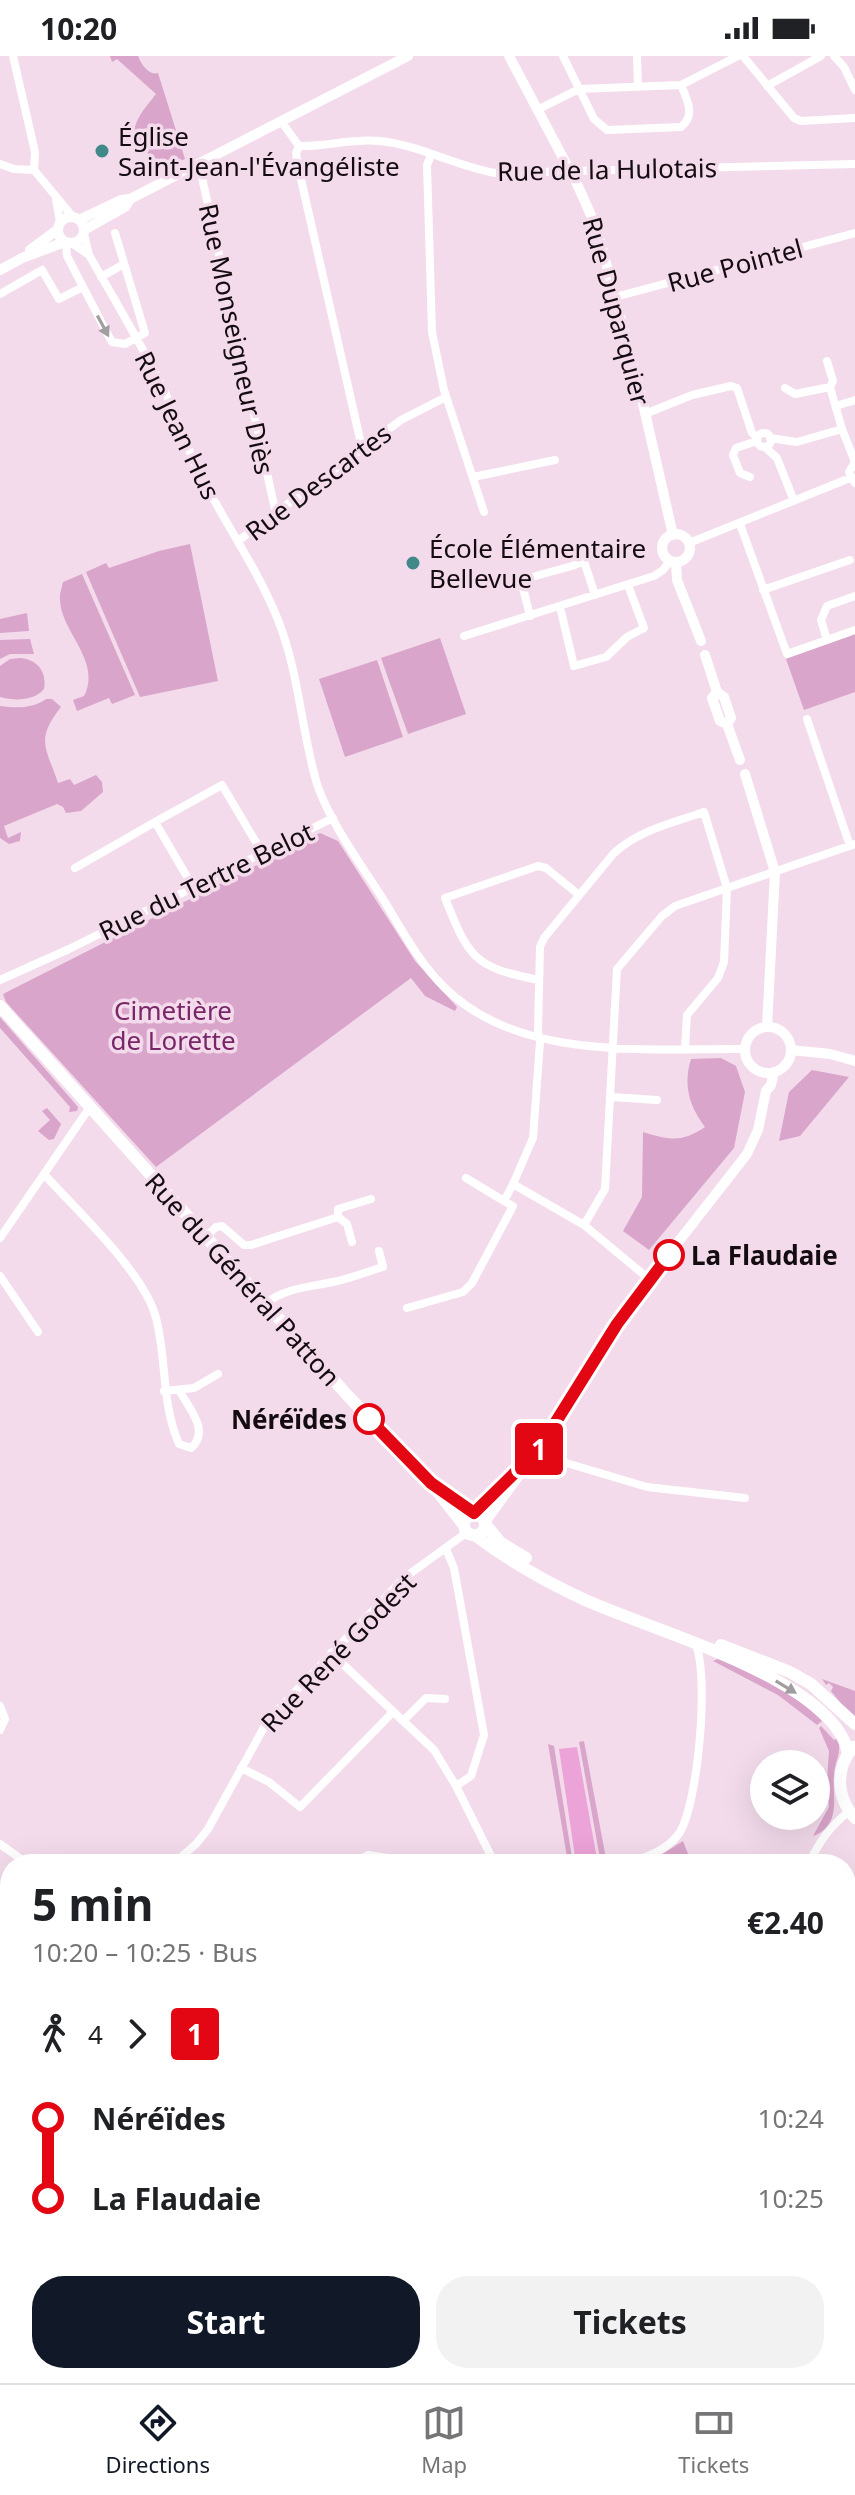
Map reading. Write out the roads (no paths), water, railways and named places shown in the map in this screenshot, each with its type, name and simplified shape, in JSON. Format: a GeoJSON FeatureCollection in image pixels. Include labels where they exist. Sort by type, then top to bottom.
{"type":"FeatureCollection","features":[{"type":"Feature","properties":{"kind":"main road","name":"Rue du Général Patton"},"geometry":{"type":"LineString","coordinates":[[0,1006],[348,1396],[431,1483],[468,1531],[505,1556],[580,1598],[722,1654],[798,1694],[841,1733],[852,1748]]}},
{"type":"Feature","properties":{"kind":"main road","name":"Rue du Général Patton"},"geometry":{"type":"LineString","coordinates":[[431,1483],[473,1513]]}},
{"type":"Feature","properties":{"kind":"main road"},"geometry":{"type":"LineString","coordinates":[[486,1523],[483,1532],[468,1531],[466,1516],[473,1513],[482,1516],[501,1543],[590,1596],[790,1672],[811,1684],[855,1724]]}},
{"type":"Feature","properties":{"kind":"main road"},"geometry":{"type":"LineString","coordinates":[[852,1748],[842,1768],[840,1785],[852,1815]]}},
{"type":"Feature","properties":{"kind":"street"},"geometry":{"type":"LineString","coordinates":[[13,56],[35,152],[34,170],[80,225],[89,255],[136,339],[122,345],[112,342],[67,256],[68,243]]}},
{"type":"Feature","properties":{"kind":"street"},"geometry":{"type":"LineString","coordinates":[[22,258],[59,226],[80,225],[125,207],[130,199],[408,56]]}},
{"type":"Feature","properties":{"kind":"street","name":"Rue Duparquier"},"geometry":{"type":"LineString","coordinates":[[509,56],[597,229],[673,535]]}},
{"type":"Feature","properties":{"kind":"street"},"geometry":{"type":"LineString","coordinates":[[563,56],[594,119],[607,130],[681,127],[687,123],[690,112],[681,85]]}},
{"type":"Feature","properties":{"kind":"street"},"geometry":{"type":"LineString","coordinates":[[637,56],[638,87]]}},
{"type":"Feature","properties":{"kind":"street"},"geometry":{"type":"LineString","coordinates":[[537,110],[579,89],[681,85],[741,56],[794,118],[801,121],[855,118]]}},
{"type":"Feature","properties":{"kind":"street"},"geometry":{"type":"LineString","coordinates":[[767,86],[821,56]]}},
{"type":"Feature","properties":{"kind":"street"},"geometry":{"type":"LineString","coordinates":[[834,56],[844,67],[855,90]]}},
{"type":"Feature","properties":{"kind":"street"},"geometry":{"type":"LineString","coordinates":[[281,121],[299,146],[296,153],[298,166],[362,448]]}},
{"type":"Feature","properties":{"kind":"street","name":"Rue de la Hulotais"},"geometry":{"type":"LineString","coordinates":[[299,146],[357,140],[380,141],[495,173],[855,164]]}},
{"type":"Feature","properties":{"kind":"street"},"geometry":{"type":"LineString","coordinates":[[431,155],[427,165],[432,332],[446,397],[484,512]]}},
{"type":"Feature","properties":{"kind":"street"},"geometry":{"type":"LineString","coordinates":[[0,164],[14,169],[34,170]]}},
{"type":"Feature","properties":{"kind":"street","name":"Rue Monseigneur Diès"},"geometry":{"type":"LineString","coordinates":[[199,164],[276,514]]}},
{"type":"Feature","properties":{"kind":"street"},"geometry":{"type":"LineString","coordinates":[[56,199],[59,237],[89,255]]}},
{"type":"Feature","properties":{"kind":"street"},"geometry":{"type":"LineString","coordinates":[[0,270],[22,258],[80,240],[80,225]]}},
{"type":"Feature","properties":{"kind":"street","name":"Rue Jean Hus"},"geometry":{"type":"LineString","coordinates":[[115,233],[145,333],[136,339],[161,383],[198,470],[238,541]]}},
{"type":"Feature","properties":{"kind":"street","name":"Rue Pointel"},"geometry":{"type":"LineString","coordinates":[[615,297],[855,233]]}},
{"type":"Feature","properties":{"kind":"street"},"geometry":{"type":"LineString","coordinates":[[101,277],[124,264]]}},
{"type":"Feature","properties":{"kind":"street"},"geometry":{"type":"LineString","coordinates":[[0,294],[42,270],[59,299],[79,289]]}},
{"type":"Feature","properties":{"kind":"street"},"geometry":{"type":"LineString","coordinates":[[689,543],[853,481],[851,467],[855,462],[830,387],[833,381],[827,361]]}},
{"type":"Feature","properties":{"kind":"street"},"geometry":{"type":"LineString","coordinates":[[645,414],[692,395],[731,386],[737,388],[752,433],[777,458],[794,501]]}},
{"type":"Feature","properties":{"kind":"street"},"geometry":{"type":"LineString","coordinates":[[785,388],[795,394],[830,387]]}},
{"type":"Feature","properties":{"kind":"street","name":"Rue Descartes"},"geometry":{"type":"LineString","coordinates":[[333,818],[315,777],[292,667],[279,622],[257,572],[238,541],[418,409],[446,397]]}},
{"type":"Feature","properties":{"kind":"street"},"geometry":{"type":"LineString","coordinates":[[836,406],[855,400]]}},
{"type":"Feature","properties":{"kind":"street"},"geometry":{"type":"LineString","coordinates":[[750,477],[740,473],[733,455],[736,448],[762,441],[797,442],[842,429]]}},
{"type":"Feature","properties":{"kind":"street"},"geometry":{"type":"LineString","coordinates":[[473,477],[555,460]]}},
{"type":"Feature","properties":{"kind":"street"},"geometry":{"type":"LineString","coordinates":[[740,524],[787,654],[855,630]]}},
{"type":"Feature","properties":{"kind":"street"},"geometry":{"type":"LineString","coordinates":[[689,543],[682,536],[673,535],[662,546],[664,555],[673,561],[677,580],[701,641]]}},
{"type":"Feature","properties":{"kind":"street"},"geometry":{"type":"LineString","coordinates":[[464,636],[654,576],[673,561],[687,556],[689,543]]}},
{"type":"Feature","properties":{"kind":"street"},"geometry":{"type":"LineString","coordinates":[[763,590],[850,560]]}},
{"type":"Feature","properties":{"kind":"street"},"geometry":{"type":"LineString","coordinates":[[530,616],[521,580],[584,561],[595,595]]}},
{"type":"Feature","properties":{"kind":"street"},"geometry":{"type":"LineString","coordinates":[[560,607],[574,666],[606,657],[627,637],[644,628],[628,585]]}},
{"type":"Feature","properties":{"kind":"street"},"geometry":{"type":"LineString","coordinates":[[827,640],[821,620],[827,606],[855,596]]}},
{"type":"Feature","properties":{"kind":"street"},"geometry":{"type":"LineString","coordinates":[[705,655],[717,692],[724,697],[731,718],[727,724],[740,760]]}},
{"type":"Feature","properties":{"kind":"street"},"geometry":{"type":"LineString","coordinates":[[584,1225],[605,1189],[616,978],[622,962],[667,911],[853,845],[807,719]]}},
{"type":"Feature","properties":{"kind":"street"},"geometry":{"type":"LineString","coordinates":[[745,774],[775,872],[767,1027]]}},
{"type":"Feature","properties":{"kind":"street"},"geometry":{"type":"LineString","coordinates":[[75,868],[222,785],[263,854]]}},
{"type":"Feature","properties":{"kind":"street"},"geometry":{"type":"LineString","coordinates":[[504,1201],[533,1138],[539,1037],[538,957],[544,938],[627,841],[641,833],[704,812],[727,888],[722,971],[687,1015],[685,1049]]}},
{"type":"Feature","properties":{"kind":"street","name":"Rue du Tertre Belot"},"geometry":{"type":"LineString","coordinates":[[0,980],[333,818],[423,963],[469,1008],[491,1021],[539,1037],[614,1049],[745,1049]]}},
{"type":"Feature","properties":{"kind":"street"},"geometry":{"type":"LineString","coordinates":[[155,822],[193,887]]}},
{"type":"Feature","properties":{"kind":"street"},"geometry":{"type":"LineString","coordinates":[[539,980],[501,973],[472,954],[462,941],[445,898],[538,866],[546,868],[579,895]]}},
{"type":"Feature","properties":{"kind":"street"},"geometry":{"type":"LineString","coordinates":[[758,1071],[774,1072],[786,1064],[791,1050],[787,1036],[781,1031],[761,1028],[750,1036],[745,1049],[748,1062],[758,1071],[761,1085],[766,1091]]}},
{"type":"Feature","properties":{"kind":"street"},"geometry":{"type":"LineString","coordinates":[[791,1050],[830,1054],[855,1061]]}},
{"type":"Feature","properties":{"kind":"street"},"geometry":{"type":"LineString","coordinates":[[486,1523],[539,1449],[649,1279],[747,1154],[758,1130],[766,1091],[774,1072]]}},
{"type":"Feature","properties":{"kind":"street"},"geometry":{"type":"LineString","coordinates":[[611,1097],[657,1100]]}},
{"type":"Feature","properties":{"kind":"street"},"geometry":{"type":"LineString","coordinates":[[0,1238],[90,1107]]}},
{"type":"Feature","properties":{"kind":"street"},"geometry":{"type":"LineString","coordinates":[[44,1174],[107,1244],[148,1296],[157,1322],[164,1391],[179,1444],[191,1448],[200,1436],[199,1425],[179,1390]]}},
{"type":"Feature","properties":{"kind":"street"},"geometry":{"type":"LineString","coordinates":[[407,1308],[463,1292],[472,1283],[513,1206],[466,1178]]}},
{"type":"Feature","properties":{"kind":"street"},"geometry":{"type":"LineString","coordinates":[[513,1184],[584,1225],[649,1279]]}},
{"type":"Feature","properties":{"kind":"street"},"geometry":{"type":"LineString","coordinates":[[338,1217],[338,1209],[371,1199]]}},
{"type":"Feature","properties":{"kind":"street"},"geometry":{"type":"LineString","coordinates":[[206,1237],[216,1227],[222,1226],[244,1245],[251,1245],[338,1217]]}},
{"type":"Feature","properties":{"kind":"street"},"geometry":{"type":"LineString","coordinates":[[338,1217],[347,1224],[352,1242]]}},
{"type":"Feature","properties":{"kind":"street"},"geometry":{"type":"LineString","coordinates":[[265,1304],[272,1298],[314,1284],[331,1283],[383,1267],[379,1251]]}},
{"type":"Feature","properties":{"kind":"street"},"geometry":{"type":"LineString","coordinates":[[0,1276],[38,1332]]}},
{"type":"Feature","properties":{"kind":"street"},"geometry":{"type":"LineString","coordinates":[[164,1391],[194,1388],[218,1374]]}},
{"type":"Feature","properties":{"kind":"street"},"geometry":{"type":"LineString","coordinates":[[539,1449],[553,1459],[647,1487],[745,1498]]}},
{"type":"Feature","properties":{"kind":"street"},"geometry":{"type":"LineString","coordinates":[[473,1513],[530,1460]]}},
{"type":"Feature","properties":{"kind":"street","name":"Rue René Godest"},"geometry":{"type":"LineString","coordinates":[[184,1854],[208,1829],[268,1720],[404,1578],[468,1531]]}},
{"type":"Feature","properties":{"kind":"street"},"geometry":{"type":"LineString","coordinates":[[446,1549],[454,1568],[484,1735],[471,1776],[456,1786]]}},
{"type":"Feature","properties":{"kind":"street"},"geometry":{"type":"LineString","coordinates":[[649,1854],[667,1847],[685,1824],[700,1722],[702,1668],[695,1643]]}},
{"type":"Feature","properties":{"kind":"street"},"geometry":{"type":"LineString","coordinates":[[331,1653],[434,1750],[490,1854]]}},
{"type":"Feature","properties":{"kind":"street"},"geometry":{"type":"LineString","coordinates":[[702,1668],[708,1659],[722,1654]]}},
{"type":"Feature","properties":{"kind":"street"},"geometry":{"type":"LineString","coordinates":[[403,1721],[426,1698],[445,1699]]}},
{"type":"Feature","properties":{"kind":"street"},"geometry":{"type":"LineString","coordinates":[[0,1706],[5,1719],[0,1730]]}},
{"type":"Feature","properties":{"kind":"street"},"geometry":{"type":"LineString","coordinates":[[241,1768],[269,1782],[300,1807],[393,1712]]}},
{"type":"Feature","properties":{"kind":"street"},"geometry":{"type":"LineString","coordinates":[[814,1854],[832,1824],[852,1815]]}},
{"type":"Feature","properties":{"kind":"place","name":"Église Saint-Jean-l'Évangéliste"},"geometry":{"type":"Point","coordinates":[102,151]}},
{"type":"Feature","properties":{"kind":"place","name":"École Élémentaire Bellevue"},"geometry":{"type":"Point","coordinates":[413,563]}},
{"type":"Feature","properties":{"kind":"place","name":"La Flaudaie"},"geometry":{"type":"Point","coordinates":[669,1255]}},
{"type":"Feature","properties":{"kind":"place","name":"Néréïdes"},"geometry":{"type":"Point","coordinates":[369,1419]}},
{"type":"Feature","properties":{"kind":"park label","name":"Cimetière de Lorette"},"geometry":{"type":"Point","coordinates":[173,1025]}}]}
